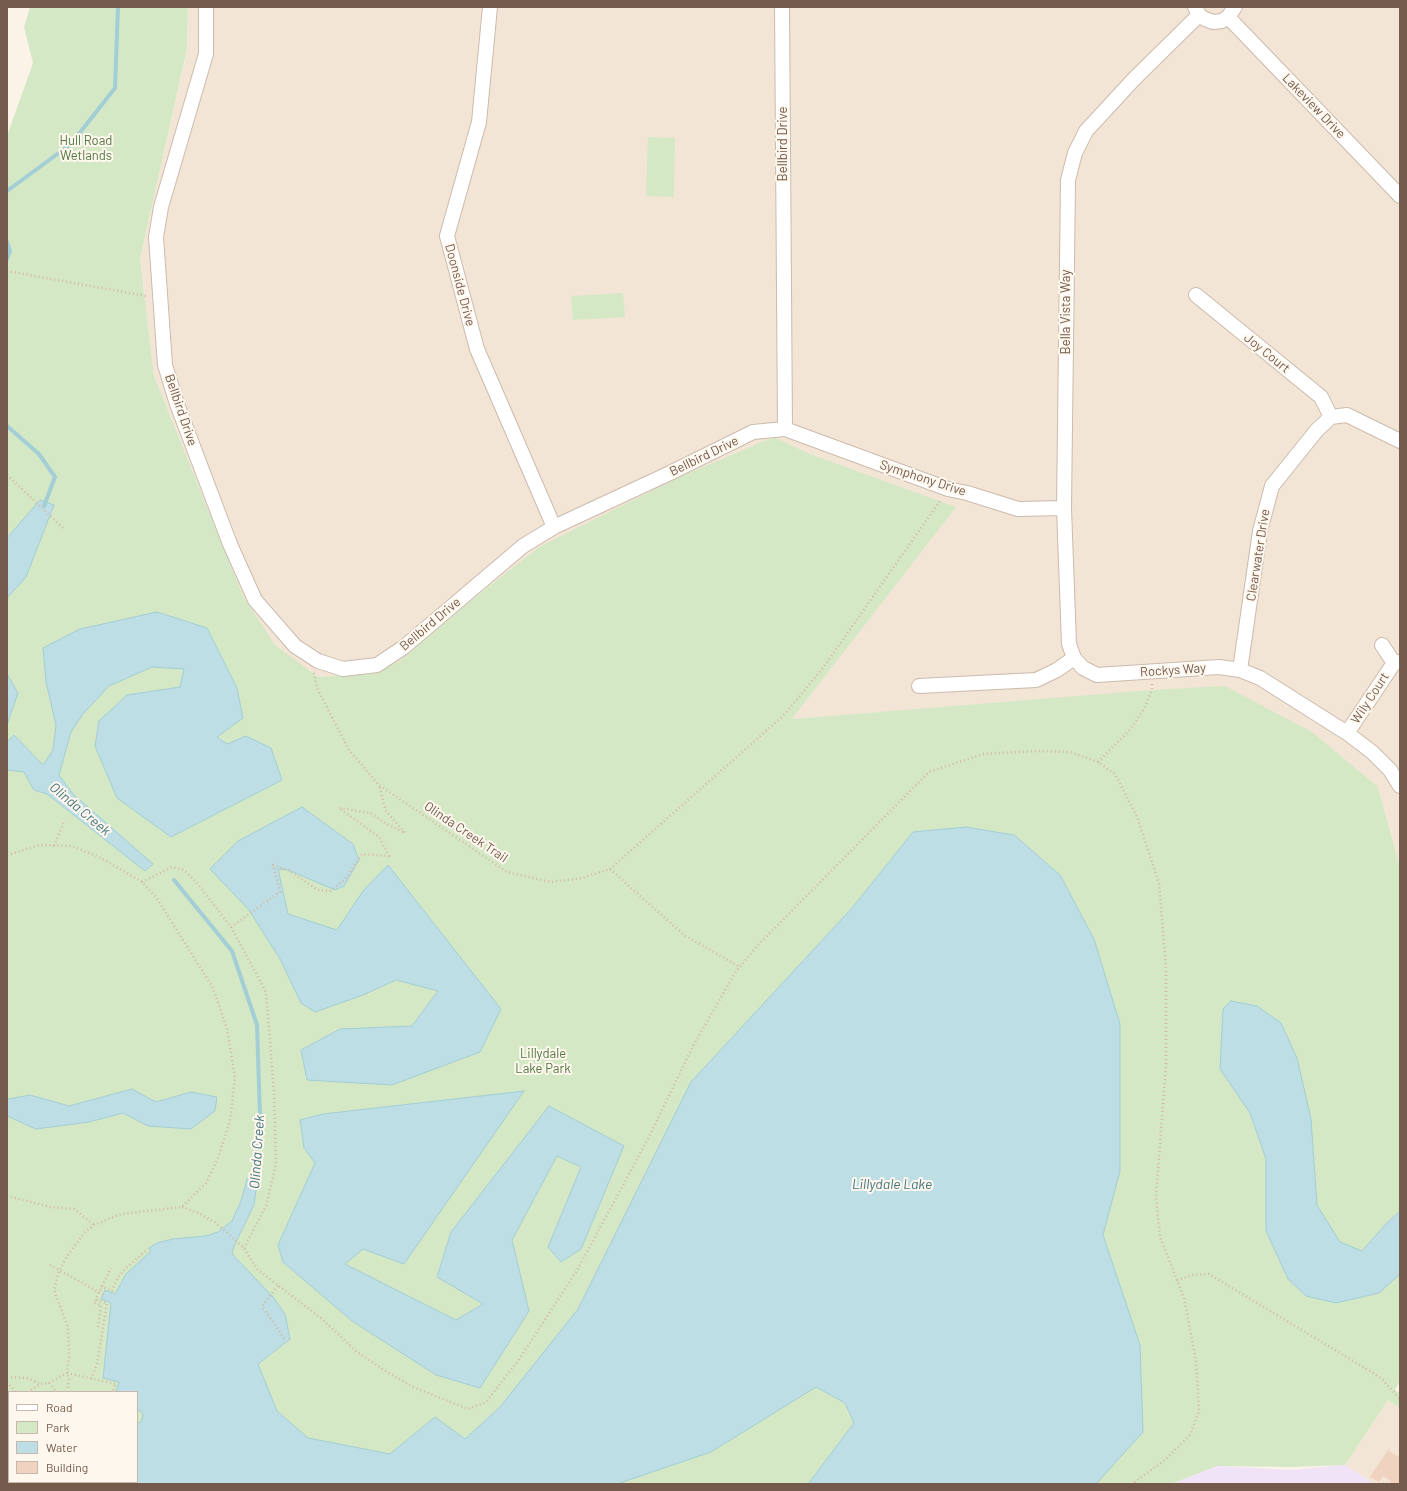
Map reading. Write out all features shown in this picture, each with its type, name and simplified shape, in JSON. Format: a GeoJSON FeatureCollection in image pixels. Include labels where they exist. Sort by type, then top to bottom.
{"type":"FeatureCollection","features":[{"type":"Feature","properties":{"kind":"street","name":"Bellbird Drive"},"geometry":{"type":"LineString","coordinates":[[206,7],[206,54],[161,207],[156,237],[165,366],[177,404],[230,544],[255,600],[295,646],[318,661],[343,669],[377,665],[404,647],[523,546],[554,527],[670,473],[753,432],[785,429],[782,7]]}},
{"type":"Feature","properties":{"kind":"street","name":"Doonside Drive"},"geometry":{"type":"LineString","coordinates":[[490,7],[479,122],[447,236],[476,349],[554,527]]}},
{"type":"Feature","properties":{"kind":"street"},"geometry":{"type":"LineString","coordinates":[[1197,11],[1205,20],[1213,22],[1222,21],[1231,12]]}},
{"type":"Feature","properties":{"kind":"street","name":"Bella Vista Way"},"geometry":{"type":"LineString","coordinates":[[1074,658],[1069,644],[1064,508],[1066,208],[1068,180],[1074,153],[1086,131],[1197,11]]}},
{"type":"Feature","properties":{"kind":"street","name":"Lakeview Drive"},"geometry":{"type":"LineString","coordinates":[[1231,12],[1400,196]]}},
{"type":"Feature","properties":{"kind":"street","name":"Joy Court"},"geometry":{"type":"LineString","coordinates":[[1196,295],[1321,397],[1331,417]]}},
{"type":"Feature","properties":{"kind":"street"},"geometry":{"type":"LineString","coordinates":[[1331,417],[1347,415],[1400,441]]}},
{"type":"Feature","properties":{"kind":"street","name":"Clearwater Drive"},"geometry":{"type":"LineString","coordinates":[[1240,670],[1260,531],[1272,486],[1317,430],[1331,417]]}},
{"type":"Feature","properties":{"kind":"street","name":"Symphony Drive"},"geometry":{"type":"LineString","coordinates":[[785,429],[948,489],[967,493],[1018,509],[1064,508]]}},
{"type":"Feature","properties":{"kind":"street"},"geometry":{"type":"LineString","coordinates":[[1382,645],[1397,663]]}},
{"type":"Feature","properties":{"kind":"street"},"geometry":{"type":"LineString","coordinates":[[919,686],[1036,680],[1057,670],[1074,658]]}},
{"type":"Feature","properties":{"kind":"street","name":"Rockys Way"},"geometry":{"type":"LineString","coordinates":[[1074,658],[1083,668],[1097,675],[1219,667],[1240,670],[1260,678],[1347,733],[1372,752],[1390,770],[1400,786]]}},
{"type":"Feature","properties":{"kind":"street","name":"Wily Court"},"geometry":{"type":"LineString","coordinates":[[1347,733],[1397,663]]}},
{"type":"Feature","properties":{"kind":"path"},"geometry":{"type":"LineString","coordinates":[[7,271],[96,288],[152,296]]}},
{"type":"Feature","properties":{"kind":"path"},"geometry":{"type":"LineString","coordinates":[[7,476],[63,528]]}},
{"type":"Feature","properties":{"kind":"path"},"geometry":{"type":"LineString","coordinates":[[740,967],[684,935],[610,869],[783,716],[823,668],[948,489]]}},
{"type":"Feature","properties":{"kind":"path"},"geometry":{"type":"LineString","coordinates":[[1098,762],[1129,731],[1144,709],[1152,690],[1152,671]]}},
{"type":"Feature","properties":{"kind":"path","name":"Olinda Creek Trail"},"geometry":{"type":"LineString","coordinates":[[314,673],[316,688],[348,750],[379,785],[507,872],[551,882],[582,878],[610,869]]}},
{"type":"Feature","properties":{"kind":"path"},"geometry":{"type":"LineString","coordinates":[[67,1391],[69,1379],[67,1373],[69,1356],[68,1327],[54,1290],[58,1271],[67,1256],[85,1232],[94,1225],[121,1214],[182,1207],[199,1213],[216,1223],[244,1248],[257,1269],[322,1319],[356,1351],[387,1372],[413,1387],[468,1409],[486,1402],[518,1362],[576,1272],[648,1139],[693,1046],[740,967],[758,945],[928,772],[983,754],[1070,752],[1098,762],[1115,774],[1137,817],[1159,883],[1166,968],[1166,1064],[1156,1197],[1160,1237],[1184,1298],[1196,1361],[1199,1411],[1190,1435],[1165,1460],[1132,1484]]}},
{"type":"Feature","properties":{"kind":"path"},"geometry":{"type":"LineString","coordinates":[[231,927],[280,892],[273,865],[288,870],[318,890],[330,891],[345,879],[362,854],[389,856],[379,837],[339,808],[371,813],[385,823],[405,832],[386,811],[379,785]]}},
{"type":"Feature","properties":{"kind":"path"},"geometry":{"type":"LineString","coordinates":[[54,846],[64,822]]}},
{"type":"Feature","properties":{"kind":"path"},"geometry":{"type":"LineString","coordinates":[[7,855],[40,845],[72,846],[101,858],[142,882],[156,897],[213,988],[227,1028],[235,1077],[230,1122],[218,1158],[206,1183],[182,1207]]}},
{"type":"Feature","properties":{"kind":"path"},"geometry":{"type":"LineString","coordinates":[[142,882],[172,867],[184,870],[197,883],[231,927],[266,992],[274,1093],[276,1164],[266,1206],[244,1248]]}},
{"type":"Feature","properties":{"kind":"path"},"geometry":{"type":"LineString","coordinates":[[7,1196],[51,1207],[74,1210],[94,1225]]}},
{"type":"Feature","properties":{"kind":"path"},"geometry":{"type":"LineString","coordinates":[[101,1286],[112,1291],[117,1280],[126,1268],[148,1249]]}},
{"type":"Feature","properties":{"kind":"path"},"geometry":{"type":"LineString","coordinates":[[50,1265],[58,1271],[106,1296]]}},
{"type":"Feature","properties":{"kind":"path"},"geometry":{"type":"LineString","coordinates":[[98,1327],[102,1305],[94,1303],[98,1292],[111,1268]]}},
{"type":"Feature","properties":{"kind":"path"},"geometry":{"type":"LineString","coordinates":[[1177,1280],[1193,1274],[1209,1274],[1373,1373],[1383,1380],[1400,1399]]}},
{"type":"Feature","properties":{"kind":"path"},"geometry":{"type":"LineString","coordinates":[[278,1286],[262,1306],[286,1341]]}},
{"type":"Feature","properties":{"kind":"path"},"geometry":{"type":"LineString","coordinates":[[91,1379],[97,1364],[107,1303],[95,1299]]}},
{"type":"Feature","properties":{"kind":"path"},"geometry":{"type":"LineString","coordinates":[[100,1317],[105,1318]]}},
{"type":"Feature","properties":{"kind":"path"},"geometry":{"type":"LineString","coordinates":[[30,1391],[40,1384],[49,1383],[67,1373],[116,1384],[112,1391]]}},
{"type":"Feature","properties":{"kind":"path"},"geometry":{"type":"LineString","coordinates":[[7,1377],[27,1378],[40,1384]]}},
{"type":"Feature","properties":{"kind":"path"},"geometry":{"type":"LineString","coordinates":[[7,1382],[15,1391]]}},
{"type":"Feature","properties":{"kind":"path"},"geometry":{"type":"LineString","coordinates":[[49,1383],[56,1391]]}},
{"type":"Feature","properties":{"kind":"shaded area"},"geometry":{"type":"Polygon","coordinates":[[[188,7],[1400,7],[1400,867],[1378,787],[881,712],[792,719],[849,644],[810,454],[774,437],[539,547],[473,599],[401,660],[376,673],[318,677],[274,645],[243,596],[154,376],[140,259],[187,50],[188,7]]]}},
{"type":"Feature","properties":{"kind":"shaded area"},"geometry":{"type":"Polygon","coordinates":[[[1388,1400],[1400,1408],[1400,1484],[1375,1484],[1345,1465],[1388,1400]]]}},
{"type":"Feature","properties":{"kind":"shaded area"},"geometry":{"type":"Polygon","coordinates":[[[1345,1465],[1375,1484],[1171,1484],[1217,1466],[1290,1470],[1345,1465]]]}},
{"type":"Feature","properties":{"kind":"green space","name":"Lillydale Lake Park"},"geometry":{"type":"Polygon","coordinates":[[[30,7],[188,7],[187,49],[140,259],[154,376],[243,596],[275,645],[318,677],[376,673],[401,660],[473,599],[539,547],[682,476],[774,437],[810,454],[956,507],[792,719],[1152,690],[1225,686],[1312,732],[1378,787],[1400,867],[1400,1381],[1395,1390],[1400,1393],[1400,1408],[1388,1400],[1345,1465],[1291,1467],[1217,1466],[1171,1484],[7,1484],[7,136],[33,63],[24,27],[30,7]]]}},
{"type":"Feature","properties":{"kind":"green space"},"geometry":{"type":"Polygon","coordinates":[[[648,137],[675,138],[674,197],[646,196],[648,137]]]}},
{"type":"Feature","properties":{"kind":"green space"},"geometry":{"type":"Polygon","coordinates":[[[623,293],[625,317],[573,320],[571,296],[623,293]]]}},
{"type":"Feature","properties":{"kind":"water"},"geometry":{"type":"Polygon","coordinates":[[[40,500],[54,505],[26,577],[7,598],[7,538],[40,500]]]}},
{"type":"Feature","properties":{"kind":"water"},"geometry":{"type":"Polygon","coordinates":[[[157,612],[207,628],[237,688],[243,718],[217,737],[227,744],[246,736],[271,748],[282,780],[171,837],[117,798],[95,746],[99,721],[127,695],[180,687],[184,669],[152,667],[109,686],[83,714],[71,732],[59,775],[73,794],[153,864],[145,871],[47,794],[34,790],[24,772],[7,770],[7,742],[14,735],[43,765],[53,750],[56,725],[46,682],[43,648],[80,629],[157,612]]]}},
{"type":"Feature","properties":{"kind":"water"},"geometry":{"type":"Polygon","coordinates":[[[7,674],[18,693],[7,725],[7,674]]]}},
{"type":"Feature","properties":{"kind":"water"},"geometry":{"type":"Polygon","coordinates":[[[302,807],[353,844],[359,860],[344,886],[335,890],[288,870],[278,869],[288,914],[337,930],[363,891],[388,865],[501,1009],[480,1052],[392,1085],[307,1080],[301,1050],[340,1029],[412,1026],[438,991],[396,980],[363,995],[315,1012],[301,1003],[280,959],[249,910],[210,869],[238,841],[302,807]]]}},
{"type":"Feature","properties":{"kind":"water","name":"Lillydale Lake"},"geometry":{"type":"Polygon","coordinates":[[[966,827],[1014,835],[1060,875],[1094,939],[1120,1024],[1120,1171],[1103,1235],[1140,1345],[1143,1432],[1096,1484],[808,1484],[854,1423],[845,1403],[816,1387],[711,1452],[617,1484],[43,1484],[138,1483],[138,1423],[141,1422],[143,1415],[140,1410],[138,1411],[138,1391],[116,1391],[119,1382],[103,1378],[111,1303],[101,1299],[105,1290],[115,1294],[126,1274],[151,1251],[149,1248],[157,1243],[173,1239],[205,1236],[218,1232],[232,1221],[241,1201],[247,1179],[258,1177],[254,1205],[234,1246],[232,1254],[273,1297],[285,1314],[290,1339],[258,1364],[277,1411],[308,1438],[390,1454],[435,1417],[465,1439],[500,1407],[578,1309],[691,1082],[852,908],[913,832],[966,827]]]}},
{"type":"Feature","properties":{"kind":"water"},"geometry":{"type":"Polygon","coordinates":[[[1231,1001],[1257,1006],[1281,1023],[1297,1058],[1311,1119],[1317,1205],[1340,1242],[1362,1251],[1385,1225],[1400,1211],[1400,1274],[1379,1293],[1336,1303],[1306,1296],[1288,1279],[1266,1231],[1266,1159],[1250,1113],[1220,1069],[1223,1009],[1231,1001]]]}},
{"type":"Feature","properties":{"kind":"water"},"geometry":{"type":"Polygon","coordinates":[[[132,1089],[156,1102],[191,1092],[217,1097],[215,1111],[191,1129],[148,1126],[123,1113],[89,1122],[36,1129],[7,1116],[7,1097],[9,1099],[30,1095],[69,1106],[132,1089]]]}},
{"type":"Feature","properties":{"kind":"water"},"geometry":{"type":"Polygon","coordinates":[[[524,1091],[404,1264],[363,1249],[345,1264],[456,1320],[483,1304],[437,1277],[451,1232],[549,1106],[624,1146],[581,1249],[561,1262],[548,1247],[581,1167],[557,1156],[512,1240],[529,1311],[480,1388],[436,1375],[352,1321],[283,1262],[278,1245],[315,1163],[304,1148],[300,1120],[323,1114],[524,1091]]]}},
{"type":"Feature","properties":{"kind":"building"},"geometry":{"type":"Polygon","coordinates":[[[1388,1450],[1400,1458],[1400,1484],[1389,1484],[1391,1481],[1383,1476],[1379,1482],[1370,1477],[1388,1450]]]}},
{"type":"Feature","properties":{"kind":"waterway","name":"Olinda Creek"},"geometry":{"type":"LineString","coordinates":[[7,191],[71,144],[115,88],[118,7]]}},
{"type":"Feature","properties":{"kind":"waterway","name":"Olinda Creek"},"geometry":{"type":"LineString","coordinates":[[7,242],[10,251],[7,259]]}},
{"type":"Feature","properties":{"kind":"waterway","name":"Olinda Creek"},"geometry":{"type":"LineString","coordinates":[[7,426],[39,454],[55,477],[44,506]]}},
{"type":"Feature","properties":{"kind":"waterway","name":"Olinda Creek"},"geometry":{"type":"LineString","coordinates":[[174,880],[232,951],[257,1025],[260,1116],[255,1182]]}},
{"type":"Feature","properties":{"kind":"park label","name":"Hull Road Wetlands"},"geometry":{"type":"Point","coordinates":[86,148]}}]}
